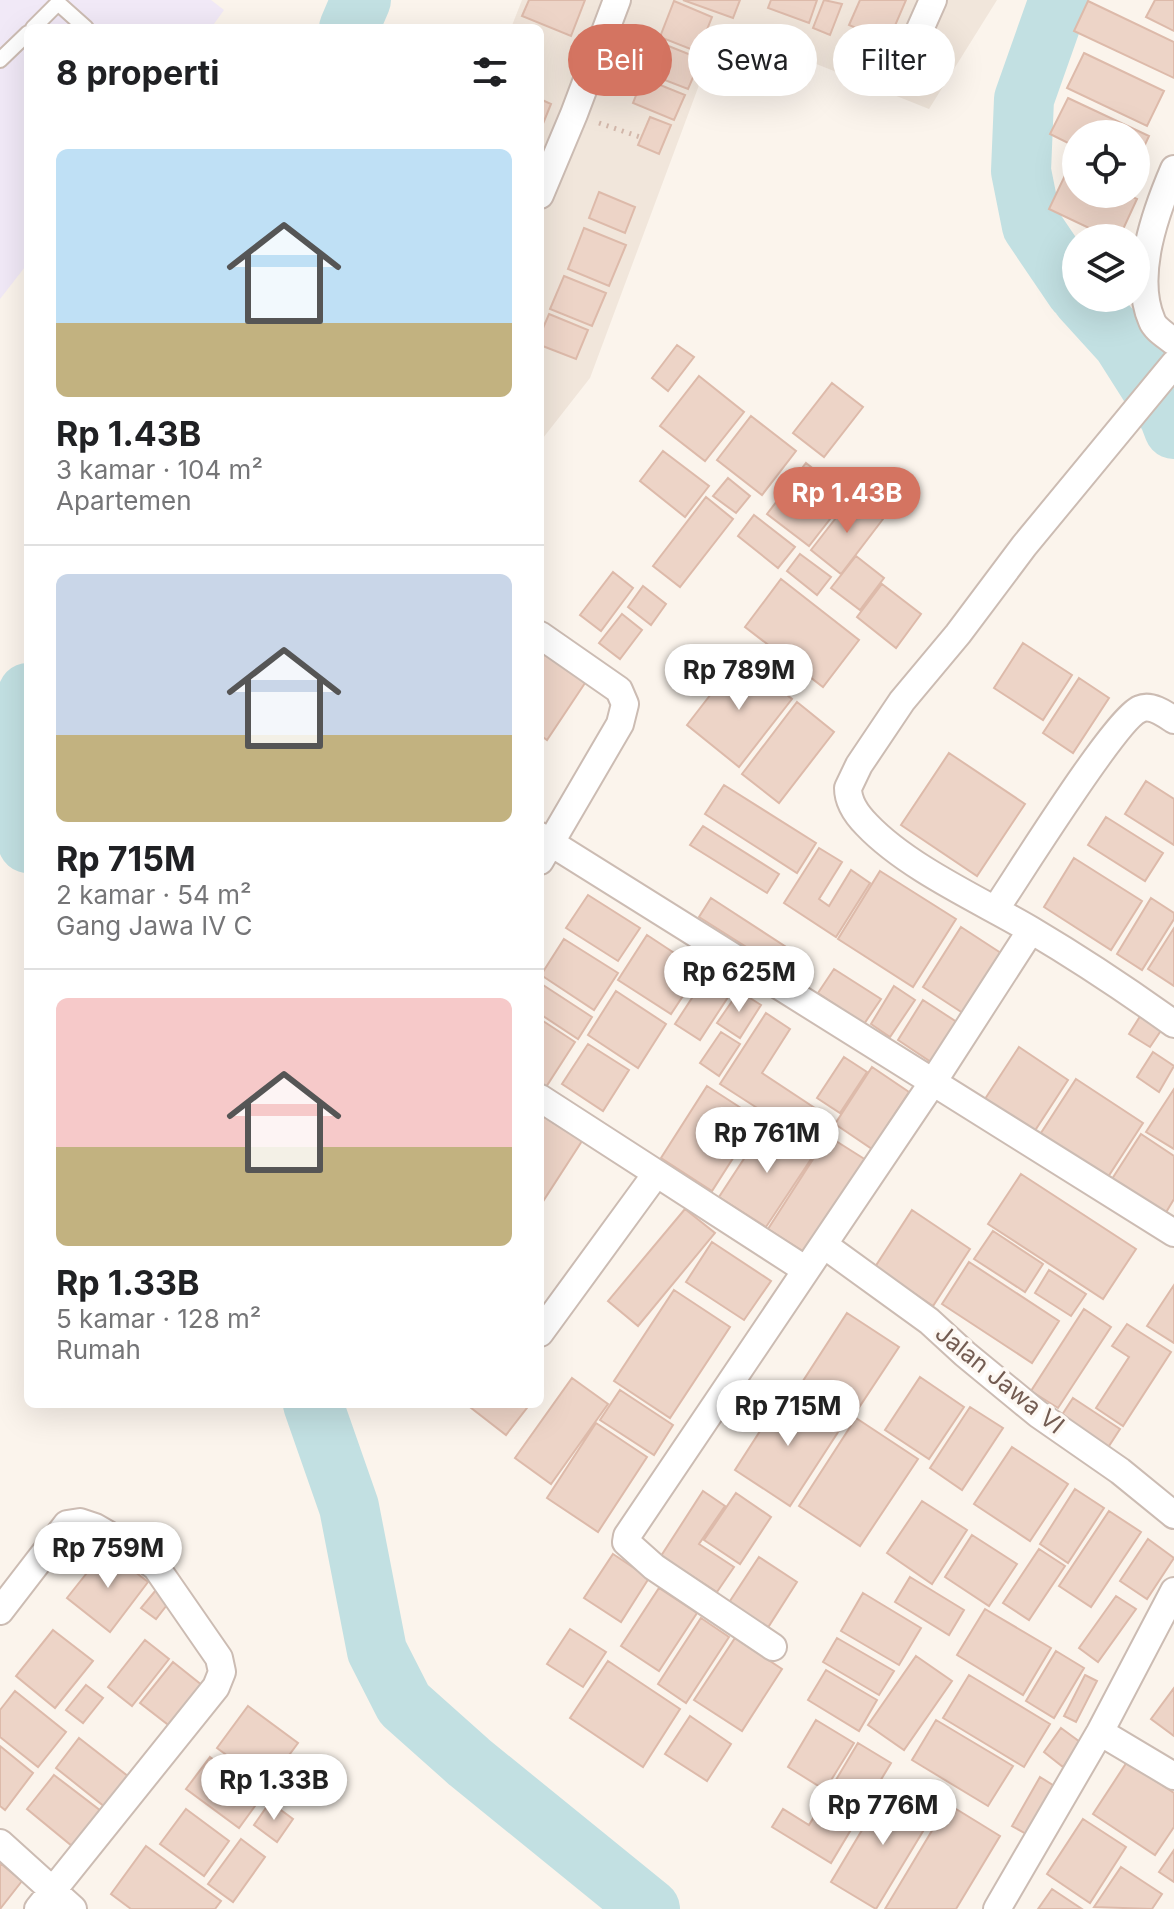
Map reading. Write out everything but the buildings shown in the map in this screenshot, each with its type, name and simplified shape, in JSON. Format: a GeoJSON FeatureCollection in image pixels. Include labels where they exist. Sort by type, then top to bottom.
{"type":"FeatureCollection","features":[{"type":"Feature","properties":{"kind":"street"},"geometry":{"type":"LineString","coordinates":[[544,185],[617,0]]}},
{"type":"Feature","properties":{"kind":"street"},"geometry":{"type":"LineString","coordinates":[[922,24],[933,0]]}},
{"type":"Feature","properties":{"kind":"street"},"geometry":{"type":"LineString","coordinates":[[1174,169],[1154,224],[1147,258],[1145,294],[1152,324],[1174,342]]}},
{"type":"Feature","properties":{"kind":"street"},"geometry":{"type":"LineString","coordinates":[[1170,368],[902,701],[859,765],[848,788],[852,806],[867,825],[895,848],[1124,988],[1174,1024]]}},
{"type":"Feature","properties":{"kind":"street"},"geometry":{"type":"LineString","coordinates":[[544,638],[619,690],[625,704],[620,724],[544,847],[933,1082],[1174,1233]]}},
{"type":"Feature","properties":{"kind":"street"},"geometry":{"type":"LineString","coordinates":[[995,910],[1099,756],[1127,720],[1138,709],[1147,708],[1174,720]]}},
{"type":"Feature","properties":{"kind":"street"},"geometry":{"type":"LineString","coordinates":[[773,1647],[654,1567],[626,1542],[627,1536],[933,1082],[1031,930]]}},
{"type":"Feature","properties":{"kind":"street"},"geometry":{"type":"LineString","coordinates":[[544,1101],[806,1270]]}},
{"type":"Feature","properties":{"kind":"street"},"geometry":{"type":"LineString","coordinates":[[544,1328],[656,1174]]}},
{"type":"Feature","properties":{"kind":"street","name":"Jalan Jawa VI"},"geometry":{"type":"LineString","coordinates":[[824,1245],[929,1321],[1038,1414],[1120,1471],[1174,1515]]}},
{"type":"Feature","properties":{"kind":"street"},"geometry":{"type":"LineString","coordinates":[[0,1611],[67,1524],[80,1522],[128,1546],[156,1567],[219,1658],[222,1672],[216,1687],[55,1903],[0,1843]]}},
{"type":"Feature","properties":{"kind":"street"},"geometry":{"type":"LineString","coordinates":[[997,1909],[1100,1732],[1174,1591]]}},
{"type":"Feature","properties":{"kind":"street"},"geometry":{"type":"LineString","coordinates":[[1100,1732],[1174,1776]]}},
{"type":"Feature","properties":{"kind":"lane"},"geometry":{"type":"LineString","coordinates":[[37,24],[58,3],[82,24]]}},
{"type":"Feature","properties":{"kind":"lane"},"geometry":{"type":"LineString","coordinates":[[0,60],[24,37]]}},
{"type":"Feature","properties":{"kind":"path"},"geometry":{"type":"LineString","coordinates":[[574,114],[640,137]]}},
{"type":"Feature","properties":{"kind":"shaded area"},"geometry":{"type":"Polygon","coordinates":[[[0,0],[211,0],[224,10],[214,24],[24,24],[24,268],[0,299],[0,0]]]}},
{"type":"Feature","properties":{"kind":"shaded area"},"geometry":{"type":"Polygon","coordinates":[[[522,0],[997,0],[955,67],[955,24],[833,24],[833,71],[817,64],[817,24],[688,24],[688,96],[695,96],[590,378],[544,437],[544,24],[513,24],[522,0]]]}},
{"type":"Feature","properties":{"kind":"shaded area"},"geometry":{"type":"Polygon","coordinates":[[[896,96],[937,96],[929,109],[896,96]]]}},
{"type":"Feature","properties":{"kind":"waterway"},"geometry":{"type":"LineString","coordinates":[[351,24],[361,0]]}},
{"type":"Feature","properties":{"kind":"waterway"},"geometry":{"type":"LineString","coordinates":[[1059,0],[1024,99],[1021,171],[1032,226],[1062,270]]}},
{"type":"Feature","properties":{"kind":"waterway"},"geometry":{"type":"LineString","coordinates":[[1095,312],[1122,342],[1174,429]]}},
{"type":"Feature","properties":{"kind":"waterway"},"geometry":{"type":"LineString","coordinates":[[24,704],[5,770],[10,802],[24,835]]}},
{"type":"Feature","properties":{"kind":"waterway"},"geometry":{"type":"LineString","coordinates":[[314,1408],[349,1507],[377,1651],[404,1704],[469,1762],[650,1909]]}}]}
